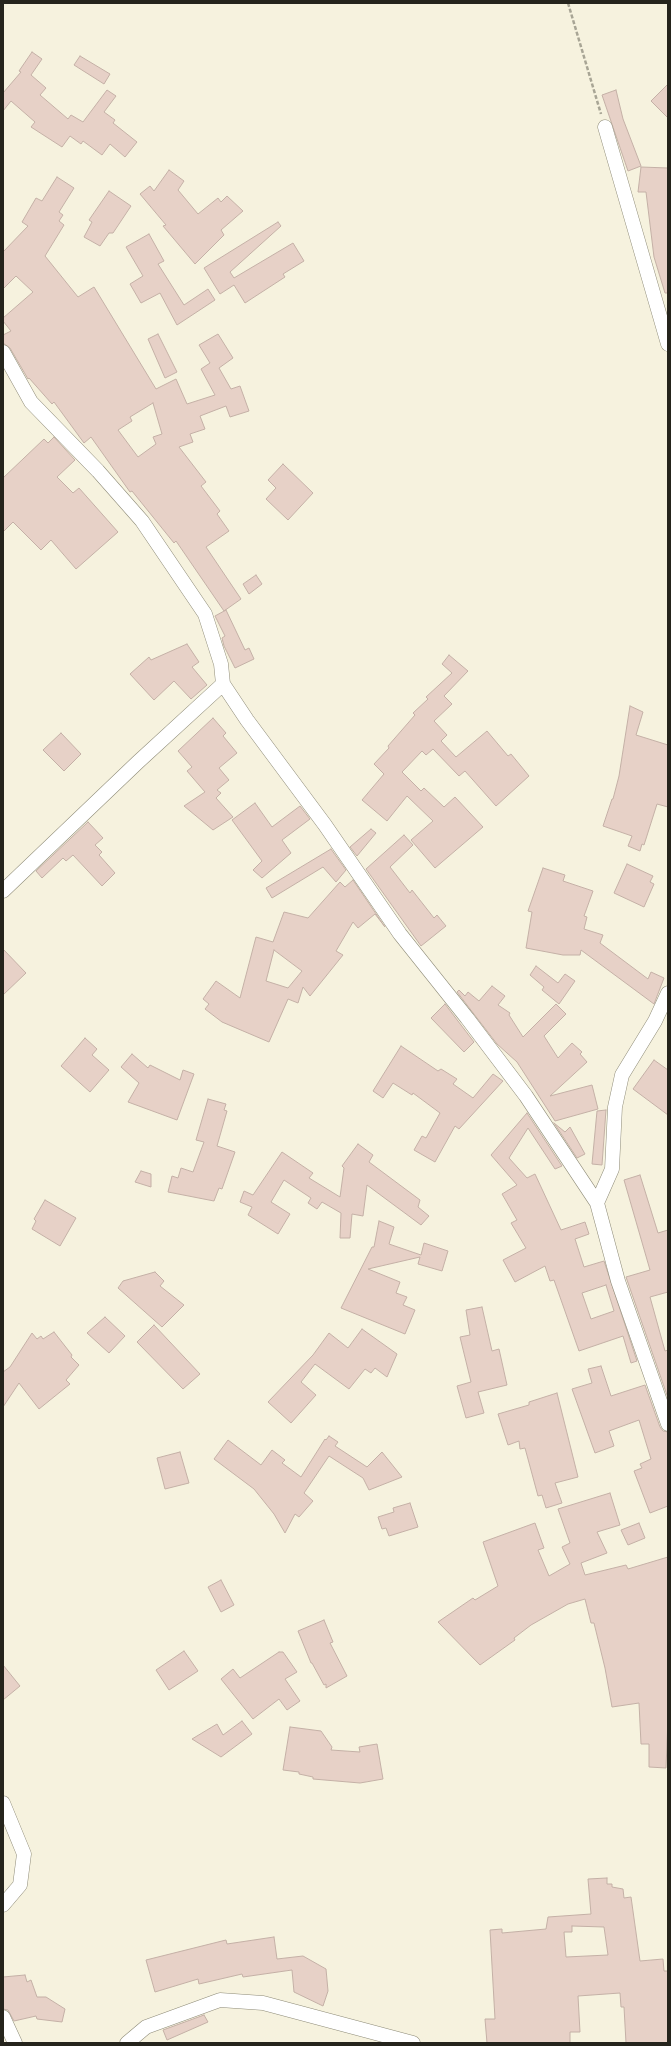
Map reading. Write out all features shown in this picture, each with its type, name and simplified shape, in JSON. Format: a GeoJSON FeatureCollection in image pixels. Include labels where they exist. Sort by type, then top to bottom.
{"type":"FeatureCollection","features":[{"type":"Feature","properties":{"kind":"street"},"geometry":{"type":"LineString","coordinates":[[605,127],[668,344]]}},
{"type":"Feature","properties":{"kind":"street"},"geometry":{"type":"LineString","coordinates":[[3,352],[32,402],[98,471],[142,521],[205,614],[221,664],[223,684],[247,720],[325,825],[400,934],[467,1018],[521,1090],[596,1203],[618,1281],[668,1424]]}},
{"type":"Feature","properties":{"kind":"street"},"geometry":{"type":"LineString","coordinates":[[3,891],[138,762],[223,684]]}},
{"type":"Feature","properties":{"kind":"street"},"geometry":{"type":"LineString","coordinates":[[596,1203],[612,1168],[615,1107],[622,1075],[655,1020],[668,993]]}},
{"type":"Feature","properties":{"kind":"street"},"geometry":{"type":"LineString","coordinates":[[3,1803],[24,1854],[20,1885],[3,1905]]}},
{"type":"Feature","properties":{"kind":"street"},"geometry":{"type":"LineString","coordinates":[[126,2043],[146,2027],[220,2000],[263,2003],[413,2043]]}},
{"type":"Feature","properties":{"kind":"street"},"geometry":{"type":"LineString","coordinates":[[3,2018],[15,2043]]}},
{"type":"Feature","properties":{"kind":"path"},"geometry":{"type":"LineString","coordinates":[[568,3],[605,127]]}},
{"type":"Feature","properties":{"kind":"building"},"geometry":{"type":"Polygon","coordinates":[[[32,52],[42,59],[31,75],[46,88],[40,95],[68,119],[71,115],[83,122],[107,90],[116,96],[104,112],[115,120],[113,123],[137,142],[125,157],[110,144],[102,155],[83,141],[81,144],[70,136],[62,147],[31,127],[35,122],[11,101],[3,111],[3,93],[21,72],[19,71],[32,52]]]}},
{"type":"Feature","properties":{"kind":"building"},"geometry":{"type":"Polygon","coordinates":[[[80,56],[110,74],[104,84],[74,65],[80,56]]]}},
{"type":"Feature","properties":{"kind":"building"},"geometry":{"type":"Polygon","coordinates":[[[668,84],[668,118],[651,101],[668,84]]]}},
{"type":"Feature","properties":{"kind":"building"},"geometry":{"type":"Polygon","coordinates":[[[616,90],[623,119],[641,166],[628,171],[602,95],[616,90]]]}},
{"type":"Feature","properties":{"kind":"building"},"geometry":{"type":"Polygon","coordinates":[[[641,167],[668,168],[668,293],[665,293],[654,257],[646,192],[638,192],[641,167]]]}},
{"type":"Feature","properties":{"kind":"building"},"geometry":{"type":"Polygon","coordinates":[[[169,170],[184,181],[178,190],[198,214],[218,198],[221,202],[227,196],[243,211],[221,230],[224,235],[195,264],[163,226],[166,225],[140,194],[150,186],[154,191],[169,170]]]}},
{"type":"Feature","properties":{"kind":"building"},"geometry":{"type":"Polygon","coordinates":[[[57,177],[74,188],[59,212],[63,215],[59,221],[64,225],[45,256],[78,297],[94,287],[156,389],[176,379],[187,404],[215,395],[201,369],[210,363],[199,345],[218,334],[233,358],[219,368],[231,389],[240,386],[249,411],[230,417],[226,406],[200,416],[205,429],[190,434],[193,442],[179,447],[206,482],[201,486],[220,511],[217,514],[229,531],[206,547],[241,599],[224,611],[176,541],[174,543],[132,491],[130,492],[91,437],[84,443],[54,402],[52,404],[29,378],[28,379],[10,348],[3,343],[3,335],[11,331],[3,321],[3,318],[33,292],[16,276],[3,289],[3,252],[28,226],[22,222],[36,198],[42,201],[57,177]],[[153,403],[130,417],[132,421],[118,430],[138,457],[156,444],[153,437],[162,434],[153,403]]]}},
{"type":"Feature","properties":{"kind":"building"},"geometry":{"type":"Polygon","coordinates":[[[109,191],[131,206],[113,233],[109,233],[100,246],[84,237],[92,222],[89,220],[109,191]]]}},
{"type":"Feature","properties":{"kind":"building"},"geometry":{"type":"Polygon","coordinates":[[[278,222],[281,226],[230,272],[234,278],[293,243],[304,261],[283,274],[285,277],[245,303],[234,285],[220,294],[204,268],[278,222]]]}},
{"type":"Feature","properties":{"kind":"building"},"geometry":{"type":"Polygon","coordinates":[[[149,234],[164,261],[158,264],[184,305],[208,289],[215,300],[177,325],[160,293],[141,303],[130,284],[143,276],[126,247],[149,234]]]}},
{"type":"Feature","properties":{"kind":"building"},"geometry":{"type":"Polygon","coordinates":[[[158,334],[177,372],[165,378],[148,339],[158,334]]]}},
{"type":"Feature","properties":{"kind":"building"},"geometry":{"type":"Polygon","coordinates":[[[54,437],[75,460],[57,477],[73,493],[79,488],[118,532],[76,569],[51,540],[41,550],[13,522],[3,532],[3,478],[44,439],[48,443],[54,437]]]}},
{"type":"Feature","properties":{"kind":"building"},"geometry":{"type":"Polygon","coordinates":[[[283,464],[313,493],[288,520],[266,499],[276,488],[268,480],[283,464]]]}},
{"type":"Feature","properties":{"kind":"building"},"geometry":{"type":"Polygon","coordinates":[[[256,575],[262,584],[249,594],[243,584],[256,575]]]}},
{"type":"Feature","properties":{"kind":"building"},"geometry":{"type":"Polygon","coordinates":[[[226,610],[245,650],[249,648],[254,659],[235,668],[224,646],[222,638],[225,636],[215,616],[226,610]]]}},
{"type":"Feature","properties":{"kind":"building"},"geometry":{"type":"Polygon","coordinates":[[[187,644],[199,662],[192,667],[207,685],[191,699],[174,681],[154,700],[130,674],[149,657],[151,660],[187,644]]]}},
{"type":"Feature","properties":{"kind":"building"},"geometry":{"type":"Polygon","coordinates":[[[449,655],[468,671],[444,696],[452,704],[434,721],[447,735],[441,741],[456,757],[487,731],[508,756],[511,754],[529,776],[496,806],[465,771],[459,776],[433,749],[426,755],[422,751],[402,772],[421,791],[424,788],[444,807],[455,797],[483,827],[435,868],[411,840],[433,821],[407,796],[387,821],[362,800],[384,774],[374,764],[389,748],[388,746],[415,715],[413,713],[428,699],[426,697],[452,673],[442,664],[449,655]]]}},
{"type":"Feature","properties":{"kind":"building"},"geometry":{"type":"Polygon","coordinates":[[[630,706],[643,712],[636,735],[668,745],[668,807],[657,804],[644,845],[642,844],[640,851],[628,846],[632,836],[603,826],[613,799],[619,776],[630,706]]]}},
{"type":"Feature","properties":{"kind":"building"},"geometry":{"type":"Polygon","coordinates":[[[213,718],[226,733],[223,736],[237,753],[219,768],[229,780],[217,790],[221,793],[216,798],[233,817],[213,830],[184,806],[205,792],[187,771],[192,767],[178,751],[213,718]]]}},
{"type":"Feature","properties":{"kind":"building"},"geometry":{"type":"Polygon","coordinates":[[[61,733],[81,754],[64,771],[43,750],[61,733]]]}},
{"type":"Feature","properties":{"kind":"building"},"geometry":{"type":"Polygon","coordinates":[[[255,803],[272,827],[300,806],[310,819],[282,840],[291,853],[262,878],[253,870],[262,861],[232,820],[255,803]]]}},
{"type":"Feature","properties":{"kind":"building"},"geometry":{"type":"Polygon","coordinates":[[[88,822],[103,838],[95,845],[102,852],[99,855],[115,873],[102,886],[73,855],[66,861],[63,858],[42,878],[36,871],[88,822]]]}},
{"type":"Feature","properties":{"kind":"building"},"geometry":{"type":"Polygon","coordinates":[[[371,829],[376,833],[357,856],[350,847],[371,829]]]}},
{"type":"Feature","properties":{"kind":"building"},"geometry":{"type":"Polygon","coordinates":[[[404,835],[413,845],[390,867],[410,893],[412,890],[434,918],[437,915],[446,926],[421,946],[366,869],[404,835]]]}},
{"type":"Feature","properties":{"kind":"building"},"geometry":{"type":"Polygon","coordinates":[[[331,849],[346,870],[336,882],[323,867],[272,898],[266,888],[331,849]]]}},
{"type":"Feature","properties":{"kind":"building"},"geometry":{"type":"Polygon","coordinates":[[[627,864],[653,876],[650,882],[654,884],[644,907],[614,893],[627,864]]]}},
{"type":"Feature","properties":{"kind":"building"},"geometry":{"type":"Polygon","coordinates":[[[543,868],[565,875],[563,881],[593,891],[584,916],[587,917],[584,929],[603,935],[600,943],[648,979],[651,972],[664,978],[654,1004],[581,950],[580,955],[563,955],[526,948],[532,912],[528,911],[543,868]]]}},
{"type":"Feature","properties":{"kind":"building"},"geometry":{"type":"Polygon","coordinates":[[[353,880],[385,927],[375,914],[358,928],[353,922],[336,951],[343,955],[310,996],[303,987],[298,1003],[288,999],[269,1042],[222,1022],[205,1009],[209,1004],[203,999],[216,981],[240,998],[256,937],[273,942],[284,912],[308,918],[340,882],[345,887],[353,880]],[[274,950],[266,981],[288,988],[302,971],[274,950]]]}},
{"type":"Feature","properties":{"kind":"building"},"geometry":{"type":"Polygon","coordinates":[[[3,949],[26,973],[3,995],[3,949]]]}},
{"type":"Feature","properties":{"kind":"building"},"geometry":{"type":"Polygon","coordinates":[[[536,966],[558,983],[565,974],[575,981],[559,1004],[542,990],[544,987],[530,975],[536,966]]]}},
{"type":"Feature","properties":{"kind":"building"},"geometry":{"type":"Polygon","coordinates":[[[492,986],[505,996],[498,1005],[510,1013],[509,1015],[523,1037],[556,1004],[566,1014],[544,1036],[558,1058],[572,1043],[582,1052],[580,1054],[587,1062],[550,1096],[592,1085],[598,1109],[555,1121],[517,1062],[497,1044],[457,992],[459,990],[465,996],[468,992],[479,1001],[492,986]]]}},
{"type":"Feature","properties":{"kind":"building"},"geometry":{"type":"Polygon","coordinates":[[[445,1004],[474,1042],[464,1052],[431,1018],[445,1004]]]}},
{"type":"Feature","properties":{"kind":"building"},"geometry":{"type":"Polygon","coordinates":[[[85,1038],[97,1049],[92,1055],[109,1070],[90,1092],[61,1066],[85,1038]]]}},
{"type":"Feature","properties":{"kind":"building"},"geometry":{"type":"Polygon","coordinates":[[[401,1046],[438,1071],[441,1069],[457,1079],[453,1084],[473,1098],[493,1074],[503,1081],[459,1129],[455,1126],[435,1162],[414,1150],[422,1136],[426,1138],[440,1113],[413,1093],[412,1095],[393,1083],[383,1098],[373,1091],[401,1046]]]}},
{"type":"Feature","properties":{"kind":"building"},"geometry":{"type":"Polygon","coordinates":[[[132,1054],[148,1068],[150,1065],[180,1080],[183,1070],[194,1074],[177,1120],[128,1102],[139,1083],[121,1067],[132,1054]]]}},
{"type":"Feature","properties":{"kind":"building"},"geometry":{"type":"Polygon","coordinates":[[[654,1060],[668,1070],[668,1115],[633,1089],[654,1060]]]}},
{"type":"Feature","properties":{"kind":"building"},"geometry":{"type":"Polygon","coordinates":[[[208,1099],[226,1104],[224,1110],[227,1111],[217,1146],[235,1152],[222,1189],[219,1188],[214,1201],[168,1192],[172,1176],[178,1178],[181,1168],[193,1172],[204,1142],[196,1140],[208,1099]]]}},
{"type":"Feature","properties":{"kind":"building"},"geometry":{"type":"Polygon","coordinates":[[[606,1110],[602,1165],[592,1164],[597,1111],[606,1110]]]}},
{"type":"Feature","properties":{"kind":"building"},"geometry":{"type":"Polygon","coordinates":[[[527,1113],[562,1166],[555,1169],[528,1128],[509,1158],[527,1178],[535,1174],[561,1230],[585,1222],[589,1234],[575,1239],[584,1267],[604,1261],[637,1361],[631,1363],[623,1336],[579,1351],[554,1280],[550,1281],[545,1266],[515,1282],[503,1260],[526,1248],[511,1223],[517,1220],[502,1194],[517,1185],[491,1155],[527,1113]],[[606,1285],[582,1293],[591,1319],[614,1311],[606,1285]]]}},
{"type":"Feature","properties":{"kind":"building"},"geometry":{"type":"Polygon","coordinates":[[[554,1123],[565,1132],[570,1127],[585,1154],[577,1158],[554,1123]]]}},
{"type":"Feature","properties":{"kind":"building"},"geometry":{"type":"Polygon","coordinates":[[[358,1144],[373,1155],[369,1162],[420,1200],[418,1207],[429,1216],[421,1225],[367,1185],[363,1216],[352,1214],[350,1238],[340,1238],[341,1213],[322,1202],[317,1209],[308,1203],[311,1198],[284,1180],[271,1202],[290,1214],[278,1234],[248,1215],[252,1207],[240,1202],[244,1191],[253,1195],[282,1152],[313,1173],[309,1178],[340,1197],[344,1168],[342,1166],[358,1144]]]}},
{"type":"Feature","properties":{"kind":"building"},"geometry":{"type":"Polygon","coordinates":[[[141,1171],[151,1174],[151,1187],[135,1182],[141,1171]]]}},
{"type":"Feature","properties":{"kind":"building"},"geometry":{"type":"Polygon","coordinates":[[[640,1175],[658,1233],[668,1230],[668,1292],[650,1297],[665,1351],[668,1350],[668,1398],[626,1277],[650,1270],[624,1180],[640,1175]]]}},
{"type":"Feature","properties":{"kind":"building"},"geometry":{"type":"Polygon","coordinates":[[[45,1200],[76,1218],[60,1246],[32,1229],[36,1221],[34,1219],[45,1200]]]}},
{"type":"Feature","properties":{"kind":"building"},"geometry":{"type":"Polygon","coordinates":[[[379,1221],[394,1227],[389,1244],[421,1255],[424,1243],[448,1251],[442,1271],[418,1264],[420,1257],[368,1269],[400,1282],[396,1293],[407,1297],[403,1305],[415,1310],[405,1334],[341,1308],[372,1247],[374,1247],[379,1221]]]}},
{"type":"Feature","properties":{"kind":"building"},"geometry":{"type":"Polygon","coordinates":[[[155,1272],[164,1281],[160,1286],[184,1305],[162,1327],[118,1288],[123,1281],[155,1272]]]}},
{"type":"Feature","properties":{"kind":"building"},"geometry":{"type":"Polygon","coordinates":[[[482,1307],[492,1351],[499,1349],[507,1385],[478,1392],[484,1413],[466,1418],[457,1386],[471,1382],[460,1337],[470,1335],[466,1310],[482,1307]]]}},
{"type":"Feature","properties":{"kind":"building"},"geometry":{"type":"Polygon","coordinates":[[[105,1317],[125,1336],[109,1353],[87,1333],[105,1317]]]}},
{"type":"Feature","properties":{"kind":"building"},"geometry":{"type":"Polygon","coordinates":[[[154,1325],[200,1374],[183,1389],[137,1342],[154,1325]]]}},
{"type":"Feature","properties":{"kind":"building"},"geometry":{"type":"Polygon","coordinates":[[[362,1329],[397,1354],[387,1377],[375,1368],[371,1373],[365,1369],[349,1389],[315,1364],[301,1382],[316,1395],[291,1423],[268,1402],[313,1355],[329,1333],[348,1348],[362,1329]]]}},
{"type":"Feature","properties":{"kind":"building"},"geometry":{"type":"Polygon","coordinates":[[[54,1332],[72,1355],[71,1357],[79,1365],[66,1380],[70,1384],[39,1409],[19,1383],[3,1407],[3,1372],[10,1367],[32,1333],[37,1339],[41,1336],[43,1339],[54,1332]]]}},
{"type":"Feature","properties":{"kind":"building"},"geometry":{"type":"Polygon","coordinates":[[[601,1366],[611,1396],[645,1385],[660,1427],[663,1431],[668,1432],[668,1506],[650,1513],[634,1471],[642,1468],[640,1464],[651,1459],[639,1420],[609,1431],[614,1446],[595,1453],[572,1389],[592,1383],[588,1369],[601,1366]]]}},
{"type":"Feature","properties":{"kind":"building"},"geometry":{"type":"Polygon","coordinates":[[[557,1393],[578,1477],[555,1483],[562,1503],[546,1508],[542,1495],[538,1496],[525,1448],[520,1449],[519,1441],[508,1445],[498,1414],[529,1405],[529,1402],[557,1393]]]}},
{"type":"Feature","properties":{"kind":"building"},"geometry":{"type":"Polygon","coordinates":[[[329,1436],[338,1442],[335,1446],[367,1467],[382,1452],[402,1477],[369,1490],[363,1478],[329,1456],[304,1493],[313,1501],[299,1517],[295,1514],[285,1533],[274,1514],[254,1489],[214,1459],[228,1440],[261,1465],[272,1450],[285,1460],[282,1463],[301,1477],[325,1439],[326,1440],[329,1436]]]}},
{"type":"Feature","properties":{"kind":"building"},"geometry":{"type":"Polygon","coordinates":[[[180,1452],[189,1483],[165,1489],[157,1458],[180,1452]]]}},
{"type":"Feature","properties":{"kind":"building"},"geometry":{"type":"Polygon","coordinates":[[[610,1493],[620,1525],[597,1532],[607,1553],[581,1563],[585,1575],[626,1565],[628,1569],[668,1557],[668,1719],[666,1768],[649,1767],[649,1744],[641,1744],[639,1703],[612,1707],[605,1668],[594,1623],[591,1623],[585,1599],[568,1604],[531,1625],[514,1638],[515,1640],[480,1665],[438,1622],[473,1598],[475,1600],[498,1586],[483,1542],[535,1523],[544,1548],[538,1550],[549,1576],[570,1564],[562,1547],[570,1543],[558,1509],[610,1493]]]}},
{"type":"Feature","properties":{"kind":"building"},"geometry":{"type":"Polygon","coordinates":[[[410,1503],[418,1527],[389,1536],[386,1528],[382,1529],[378,1517],[394,1512],[393,1508],[410,1503]]]}},
{"type":"Feature","properties":{"kind":"building"},"geometry":{"type":"Polygon","coordinates":[[[639,1523],[645,1538],[628,1545],[621,1530],[639,1523]]]}},
{"type":"Feature","properties":{"kind":"building"},"geometry":{"type":"Polygon","coordinates":[[[221,1580],[234,1605],[221,1612],[208,1587],[221,1580]]]}},
{"type":"Feature","properties":{"kind":"building"},"geometry":{"type":"Polygon","coordinates":[[[324,1620],[333,1642],[330,1643],[347,1676],[326,1688],[326,1684],[324,1685],[311,1663],[298,1631],[324,1620]]]}},
{"type":"Feature","properties":{"kind":"building"},"geometry":{"type":"Polygon","coordinates":[[[184,1651],[198,1671],[169,1690],[156,1670],[184,1651]]]}},
{"type":"Feature","properties":{"kind":"building"},"geometry":{"type":"Polygon","coordinates":[[[279,1652],[283,1652],[297,1672],[285,1679],[300,1701],[287,1710],[279,1699],[253,1719],[221,1679],[233,1669],[240,1678],[279,1652]]]}},
{"type":"Feature","properties":{"kind":"building"},"geometry":{"type":"Polygon","coordinates":[[[3,1665],[20,1686],[3,1700],[3,1665]]]}},
{"type":"Feature","properties":{"kind":"building"},"geometry":{"type":"Polygon","coordinates":[[[242,1721],[252,1734],[221,1757],[192,1739],[217,1724],[223,1735],[242,1721]]]}},
{"type":"Feature","properties":{"kind":"building"},"geometry":{"type":"Polygon","coordinates":[[[290,1727],[321,1731],[332,1747],[331,1750],[360,1752],[359,1747],[377,1744],[383,1779],[360,1783],[313,1779],[313,1777],[299,1774],[299,1772],[283,1770],[290,1727]]]}},
{"type":"Feature","properties":{"kind":"building"},"geometry":{"type":"Polygon","coordinates":[[[607,1878],[607,1884],[612,1884],[612,1887],[623,1889],[624,1898],[631,1897],[640,1961],[663,1959],[664,1971],[668,1971],[668,2043],[626,2043],[624,2007],[621,2007],[620,1993],[578,1996],[580,2032],[570,2032],[570,2043],[487,2043],[485,2019],[495,2019],[490,1930],[502,1929],[502,1933],[546,1929],[548,1917],[591,1914],[588,1879],[607,1878]],[[572,1926],[572,1932],[564,1932],[566,1957],[608,1955],[604,1927],[572,1926]]]}},
{"type":"Feature","properties":{"kind":"building"},"geometry":{"type":"Polygon","coordinates":[[[274,1937],[277,1959],[303,1956],[326,1969],[328,1991],[323,2006],[294,1992],[292,1970],[243,1977],[242,1974],[199,1984],[198,1979],[155,1992],[146,1960],[226,1940],[227,1944],[274,1937]]]}},
{"type":"Feature","properties":{"kind":"building"},"geometry":{"type":"Polygon","coordinates":[[[25,1975],[27,1982],[31,1980],[37,1997],[46,1997],[65,2009],[62,2022],[37,2019],[36,2016],[14,2021],[8,2010],[3,2009],[3,1977],[25,1975]]]}},
{"type":"Feature","properties":{"kind":"building"},"geometry":{"type":"Polygon","coordinates":[[[204,2015],[208,2022],[167,2040],[163,2030],[204,2015]]]}}]}
